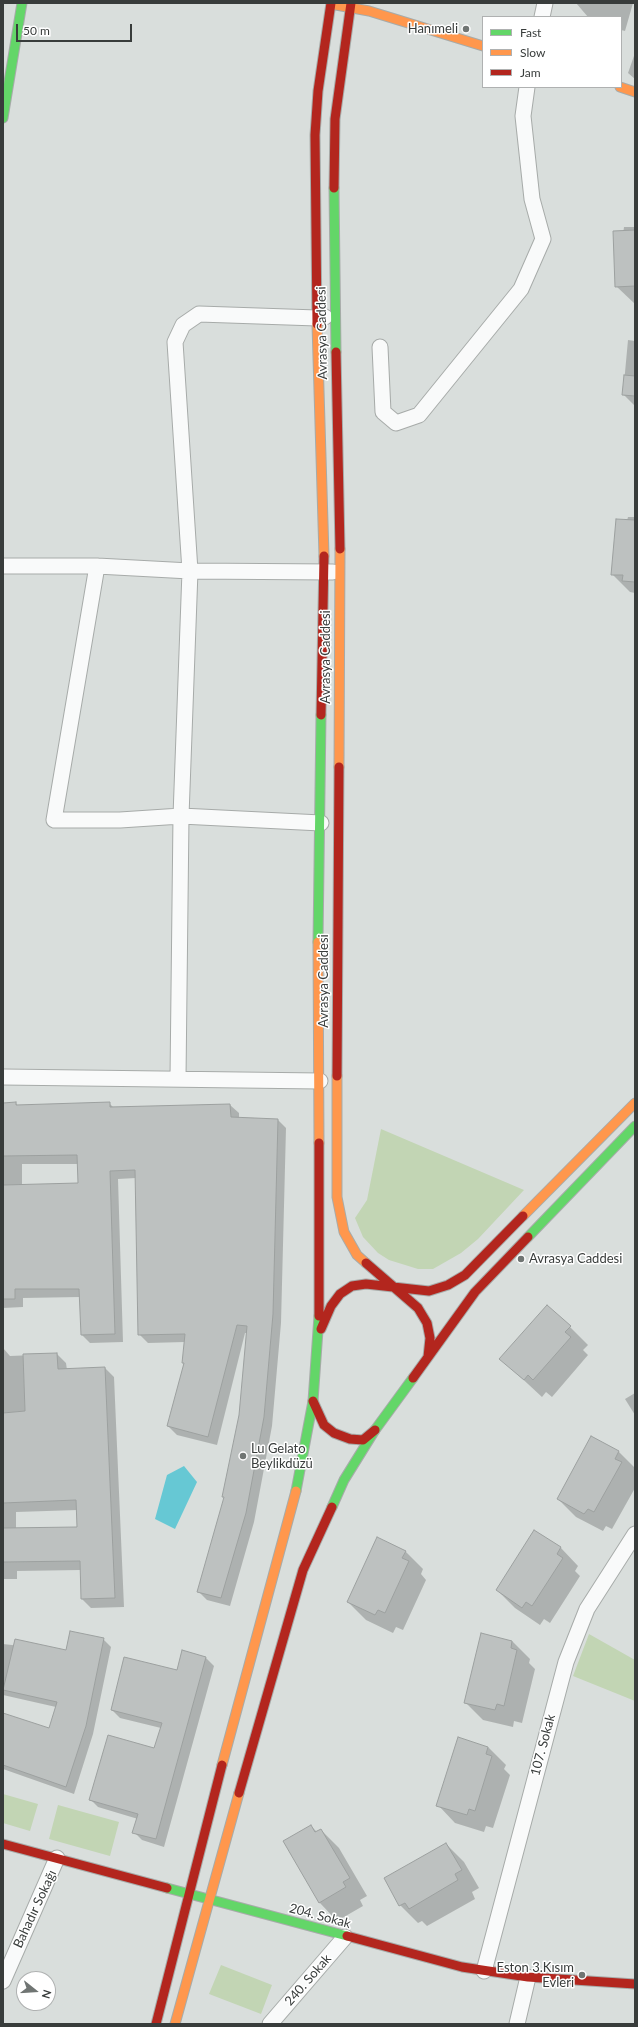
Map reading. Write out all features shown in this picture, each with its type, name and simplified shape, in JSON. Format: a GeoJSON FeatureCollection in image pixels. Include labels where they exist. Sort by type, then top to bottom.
{"type":"FeatureCollection","features":[{"type":"Feature","properties":{"kind":"street"},"geometry":{"type":"LineString","coordinates":[[3,118],[22,3]]}},
{"type":"Feature","properties":{"kind":"street"},"geometry":{"type":"LineString","coordinates":[[542,16],[545,3]]}},
{"type":"Feature","properties":{"kind":"street"},"geometry":{"type":"LineString","coordinates":[[156,2024],[188,1894],[253,1648],[296,1494],[313,1401],[319,1334],[320,1081],[318,907],[321,822],[324,572],[317,318],[315,135],[318,91],[331,4],[350,5],[482,46]]}},
{"type":"Feature","properties":{"kind":"street","name":"Avrasya Caddesi"},"geometry":{"type":"LineString","coordinates":[[350,5],[335,119],[334,192],[340,571],[336,1172],[337,1197],[344,1232],[357,1255],[398,1289]]}},
{"type":"Feature","properties":{"kind":"street"},"geometry":{"type":"LineString","coordinates":[[380,347],[383,412],[396,423],[419,415],[521,289],[543,238],[532,199],[523,116],[527,88]]}},
{"type":"Feature","properties":{"kind":"street"},"geometry":{"type":"LineString","coordinates":[[622,88],[635,92]]}},
{"type":"Feature","properties":{"kind":"street"},"geometry":{"type":"LineString","coordinates":[[315,192],[334,192]]}},
{"type":"Feature","properties":{"kind":"street"},"geometry":{"type":"LineString","coordinates":[[178,1078],[181,816],[190,571],[174,342],[183,325],[200,314],[317,318],[335,314]]}},
{"type":"Feature","properties":{"kind":"street"},"geometry":{"type":"LineString","coordinates":[[3,566],[97,566],[190,571],[340,571]]}},
{"type":"Feature","properties":{"kind":"street"},"geometry":{"type":"LineString","coordinates":[[97,566],[54,820],[120,820],[181,816],[321,822]]}},
{"type":"Feature","properties":{"kind":"street"},"geometry":{"type":"LineString","coordinates":[[3,1077],[178,1078],[320,1081]]}},
{"type":"Feature","properties":{"kind":"street"},"geometry":{"type":"LineString","coordinates":[[319,1334],[340,1294],[352,1286],[366,1284],[398,1289],[429,1291],[448,1285],[465,1275],[635,1103]]}},
{"type":"Feature","properties":{"kind":"street"},"geometry":{"type":"LineString","coordinates":[[175,2024],[208,1900],[303,1570],[344,1480],[375,1430],[475,1292],[635,1126]]}},
{"type":"Feature","properties":{"kind":"street"},"geometry":{"type":"LineString","coordinates":[[398,1289],[418,1308],[427,1323],[430,1338],[428,1357]]}},
{"type":"Feature","properties":{"kind":"street"},"geometry":{"type":"LineString","coordinates":[[313,1401],[324,1426],[334,1433],[350,1439],[363,1440],[375,1430]]}},
{"type":"Feature","properties":{"kind":"street","name":"107. Sokak"},"geometry":{"type":"LineString","coordinates":[[484,1971],[566,1662],[587,1609],[634,1537]]}},
{"type":"Feature","properties":{"kind":"street","name":"204. Sokak"},"geometry":{"type":"LineString","coordinates":[[3,1844],[345,1937],[462,1967],[528,1977],[635,1984]]}},
{"type":"Feature","properties":{"kind":"street","name":"Bahadır Sokağı"},"geometry":{"type":"LineString","coordinates":[[3,1981],[58,1858]]}},
{"type":"Feature","properties":{"kind":"street","name":"240. Sokak"},"geometry":{"type":"LineString","coordinates":[[270,2024],[345,1937]]}},
{"type":"Feature","properties":{"kind":"street"},"geometry":{"type":"LineString","coordinates":[[517,2024],[528,1977]]}},
{"type":"Feature","properties":{"kind":"green space"},"geometry":{"type":"Polygon","coordinates":[[[381,1129],[524,1190],[478,1239],[461,1253],[433,1269],[418,1269],[389,1260],[378,1253],[363,1237],[355,1218],[367,1200],[381,1129]]]}},
{"type":"Feature","properties":{"kind":"green space"},"geometry":{"type":"Polygon","coordinates":[[[589,1634],[635,1660],[635,1701],[573,1676],[589,1634]]]}},
{"type":"Feature","properties":{"kind":"green space"},"geometry":{"type":"Polygon","coordinates":[[[3,1794],[38,1804],[30,1831],[3,1823],[3,1794]]]}},
{"type":"Feature","properties":{"kind":"green space"},"geometry":{"type":"Polygon","coordinates":[[[58,1805],[119,1822],[110,1856],[49,1839],[58,1805]]]}},
{"type":"Feature","properties":{"kind":"green space"},"geometry":{"type":"Polygon","coordinates":[[[221,1965],[272,1985],[261,2014],[209,1994],[221,1965]]]}},
{"type":"Feature","properties":{"kind":"water"},"geometry":{"type":"Polygon","coordinates":[[[184,1466],[197,1482],[175,1529],[155,1519],[167,1475],[184,1466]]]}},
{"type":"Feature","properties":{"kind":"building"},"geometry":{"type":"Polygon","coordinates":[[[635,230],[635,286],[615,287],[613,231],[635,230]]]}},
{"type":"Feature","properties":{"kind":"building"},"geometry":{"type":"Polygon","coordinates":[[[624,375],[635,376],[635,396],[622,395],[624,375]]]}},
{"type":"Feature","properties":{"kind":"building"},"geometry":{"type":"Polygon","coordinates":[[[616,519],[635,520],[635,582],[622,581],[623,575],[611,575],[616,519]]]}},
{"type":"Feature","properties":{"kind":"building"},"geometry":{"type":"Polygon","coordinates":[[[16,1102],[16,1105],[110,1102],[110,1107],[230,1104],[231,1117],[278,1119],[273,1314],[264,1417],[246,1513],[221,1598],[197,1592],[224,1497],[222,1497],[239,1415],[247,1326],[237,1325],[208,1437],[167,1426],[184,1363],[182,1363],[185,1334],[138,1335],[135,1170],[110,1171],[115,1334],[81,1335],[79,1289],[15,1289],[15,1299],[3,1299],[3,1185],[78,1183],[77,1155],[3,1156],[3,1103],[16,1102]]]}},
{"type":"Feature","properties":{"kind":"building"},"geometry":{"type":"Polygon","coordinates":[[[547,1305],[571,1326],[565,1332],[571,1337],[533,1380],[528,1375],[524,1380],[499,1359],[547,1305]]]}},
{"type":"Feature","properties":{"kind":"building"},"geometry":{"type":"Polygon","coordinates":[[[57,1353],[58,1369],[105,1367],[115,1598],[81,1599],[80,1561],[3,1562],[3,1528],[77,1527],[76,1500],[3,1503],[3,1413],[25,1411],[23,1354],[57,1353]]]}},
{"type":"Feature","properties":{"kind":"building"},"geometry":{"type":"Polygon","coordinates":[[[591,1436],[619,1451],[615,1459],[622,1462],[594,1512],[588,1509],[584,1514],[557,1499],[591,1436]]]}},
{"type":"Feature","properties":{"kind":"building"},"geometry":{"type":"Polygon","coordinates":[[[534,1530],[561,1547],[557,1554],[563,1558],[532,1606],[526,1602],[522,1608],[496,1590],[534,1530]]]}},
{"type":"Feature","properties":{"kind":"building"},"geometry":{"type":"Polygon","coordinates":[[[377,1537],[406,1551],[402,1558],[409,1561],[385,1613],[378,1610],[375,1615],[347,1602],[377,1537]]]}},
{"type":"Feature","properties":{"kind":"building"},"geometry":{"type":"Polygon","coordinates":[[[70,1631],[104,1638],[86,1726],[66,1787],[3,1765],[3,1713],[49,1728],[57,1702],[3,1690],[15,1639],[66,1650],[70,1631]]]}},
{"type":"Feature","properties":{"kind":"building"},"geometry":{"type":"Polygon","coordinates":[[[481,1633],[512,1641],[511,1648],[517,1650],[504,1706],[497,1704],[495,1710],[464,1703],[481,1633]]]}},
{"type":"Feature","properties":{"kind":"building"},"geometry":{"type":"Polygon","coordinates":[[[182,1650],[206,1657],[156,1839],[132,1833],[138,1814],[89,1800],[108,1735],[154,1748],[162,1723],[111,1710],[124,1657],[177,1670],[182,1650]]]}},
{"type":"Feature","properties":{"kind":"building"},"geometry":{"type":"Polygon","coordinates":[[[458,1737],[488,1747],[486,1754],[492,1756],[475,1811],[469,1809],[467,1815],[436,1806],[458,1737]]]}},
{"type":"Feature","properties":{"kind":"building"},"geometry":{"type":"Polygon","coordinates":[[[311,1825],[315,1832],[321,1829],[350,1878],[343,1882],[346,1887],[319,1903],[283,1841],[311,1825]]]}},
{"type":"Feature","properties":{"kind":"building"},"geometry":{"type":"Polygon","coordinates":[[[446,1843],[462,1870],[455,1874],[458,1880],[409,1909],[405,1903],[399,1906],[384,1878],[446,1843]]]}},
{"type":"Feature","properties":{"kind":"traffic: fast"},"geometry":{"type":"LineString","coordinates":[[3,118],[22,3]]}},
{"type":"Feature","properties":{"kind":"traffic: fast"},"geometry":{"type":"LineString","coordinates":[[334,188],[336,352]]}},
{"type":"Feature","properties":{"kind":"traffic: fast"},"geometry":{"type":"LineString","coordinates":[[318,942],[321,715]]}},
{"type":"Feature","properties":{"kind":"traffic: fast"},"geometry":{"type":"LineString","coordinates":[[528,1237],[635,1126]]}},
{"type":"Feature","properties":{"kind":"traffic: fast"},"geometry":{"type":"LineString","coordinates":[[296,1491],[313,1401],[319,1316]]}},
{"type":"Feature","properties":{"kind":"traffic: fast"},"geometry":{"type":"LineString","coordinates":[[332,1507],[344,1480],[375,1430],[413,1378]]}},
{"type":"Feature","properties":{"kind":"traffic: fast"},"geometry":{"type":"LineString","coordinates":[[167,1888],[347,1936]]}},
{"type":"Feature","properties":{"kind":"traffic: slow"},"geometry":{"type":"LineString","coordinates":[[336,5],[369,11],[482,46]]}},
{"type":"Feature","properties":{"kind":"traffic: slow"},"geometry":{"type":"LineString","coordinates":[[622,88],[635,92]]}},
{"type":"Feature","properties":{"kind":"traffic: slow"},"geometry":{"type":"LineString","coordinates":[[317,324],[324,556]]}},
{"type":"Feature","properties":{"kind":"traffic: slow"},"geometry":{"type":"LineString","coordinates":[[339,767],[340,549]]}},
{"type":"Feature","properties":{"kind":"traffic: slow"},"geometry":{"type":"LineString","coordinates":[[318,942],[319,1143]]}},
{"type":"Feature","properties":{"kind":"traffic: slow"},"geometry":{"type":"LineString","coordinates":[[337,1076],[337,1197],[344,1232],[357,1255],[366,1263]]}},
{"type":"Feature","properties":{"kind":"traffic: slow"},"geometry":{"type":"LineString","coordinates":[[523,1216],[635,1103]]}},
{"type":"Feature","properties":{"kind":"traffic: slow"},"geometry":{"type":"LineString","coordinates":[[222,1765],[296,1491]]}},
{"type":"Feature","properties":{"kind":"traffic: slow"},"geometry":{"type":"LineString","coordinates":[[175,2024],[239,1793]]}},
{"type":"Feature","properties":{"kind":"traffic: jam"},"geometry":{"type":"LineString","coordinates":[[317,324],[315,135],[318,91],[331,3]]}},
{"type":"Feature","properties":{"kind":"traffic: jam"},"geometry":{"type":"LineString","coordinates":[[334,188],[335,119],[351,3]]}},
{"type":"Feature","properties":{"kind":"traffic: jam"},"geometry":{"type":"LineString","coordinates":[[336,352],[340,549]]}},
{"type":"Feature","properties":{"kind":"traffic: jam"},"geometry":{"type":"LineString","coordinates":[[321,715],[324,556]]}},
{"type":"Feature","properties":{"kind":"traffic: jam"},"geometry":{"type":"LineString","coordinates":[[337,1076],[339,767]]}},
{"type":"Feature","properties":{"kind":"traffic: jam"},"geometry":{"type":"LineString","coordinates":[[319,1143],[319,1316]]}},
{"type":"Feature","properties":{"kind":"traffic: jam"},"geometry":{"type":"LineString","coordinates":[[321,1329],[331,1306],[340,1294],[352,1286],[366,1284],[429,1291],[448,1285],[465,1275],[523,1216]]}},
{"type":"Feature","properties":{"kind":"traffic: jam"},"geometry":{"type":"LineString","coordinates":[[413,1378],[475,1292],[528,1237]]}},
{"type":"Feature","properties":{"kind":"traffic: jam"},"geometry":{"type":"LineString","coordinates":[[366,1263],[418,1308],[427,1323],[430,1338],[428,1357]]}},
{"type":"Feature","properties":{"kind":"traffic: jam"},"geometry":{"type":"LineString","coordinates":[[313,1401],[324,1425],[334,1433],[350,1439],[363,1440],[375,1430]]}},
{"type":"Feature","properties":{"kind":"traffic: jam"},"geometry":{"type":"LineString","coordinates":[[239,1793],[303,1570],[332,1507]]}},
{"type":"Feature","properties":{"kind":"traffic: jam"},"geometry":{"type":"LineString","coordinates":[[156,2024],[222,1765]]}},
{"type":"Feature","properties":{"kind":"traffic: jam"},"geometry":{"type":"LineString","coordinates":[[3,1844],[167,1888]]}},
{"type":"Feature","properties":{"kind":"traffic: jam"},"geometry":{"type":"LineString","coordinates":[[347,1936],[462,1967],[528,1977],[635,1984]]}},
{"type":"Feature","properties":{"kind":"place","name":"Hanımeli"},"geometry":{"type":"Point","coordinates":[466,29]}},
{"type":"Feature","properties":{"kind":"place","name":"Avrasya Caddesi"},"geometry":{"type":"Point","coordinates":[521,1259]}},
{"type":"Feature","properties":{"kind":"place","name":"Lu Gelato Beylikdüzü"},"geometry":{"type":"Point","coordinates":[243,1456]}},
{"type":"Feature","properties":{"kind":"place","name":"Eston 3.Kısım Evleri"},"geometry":{"type":"Point","coordinates":[582,1975]}}]}
